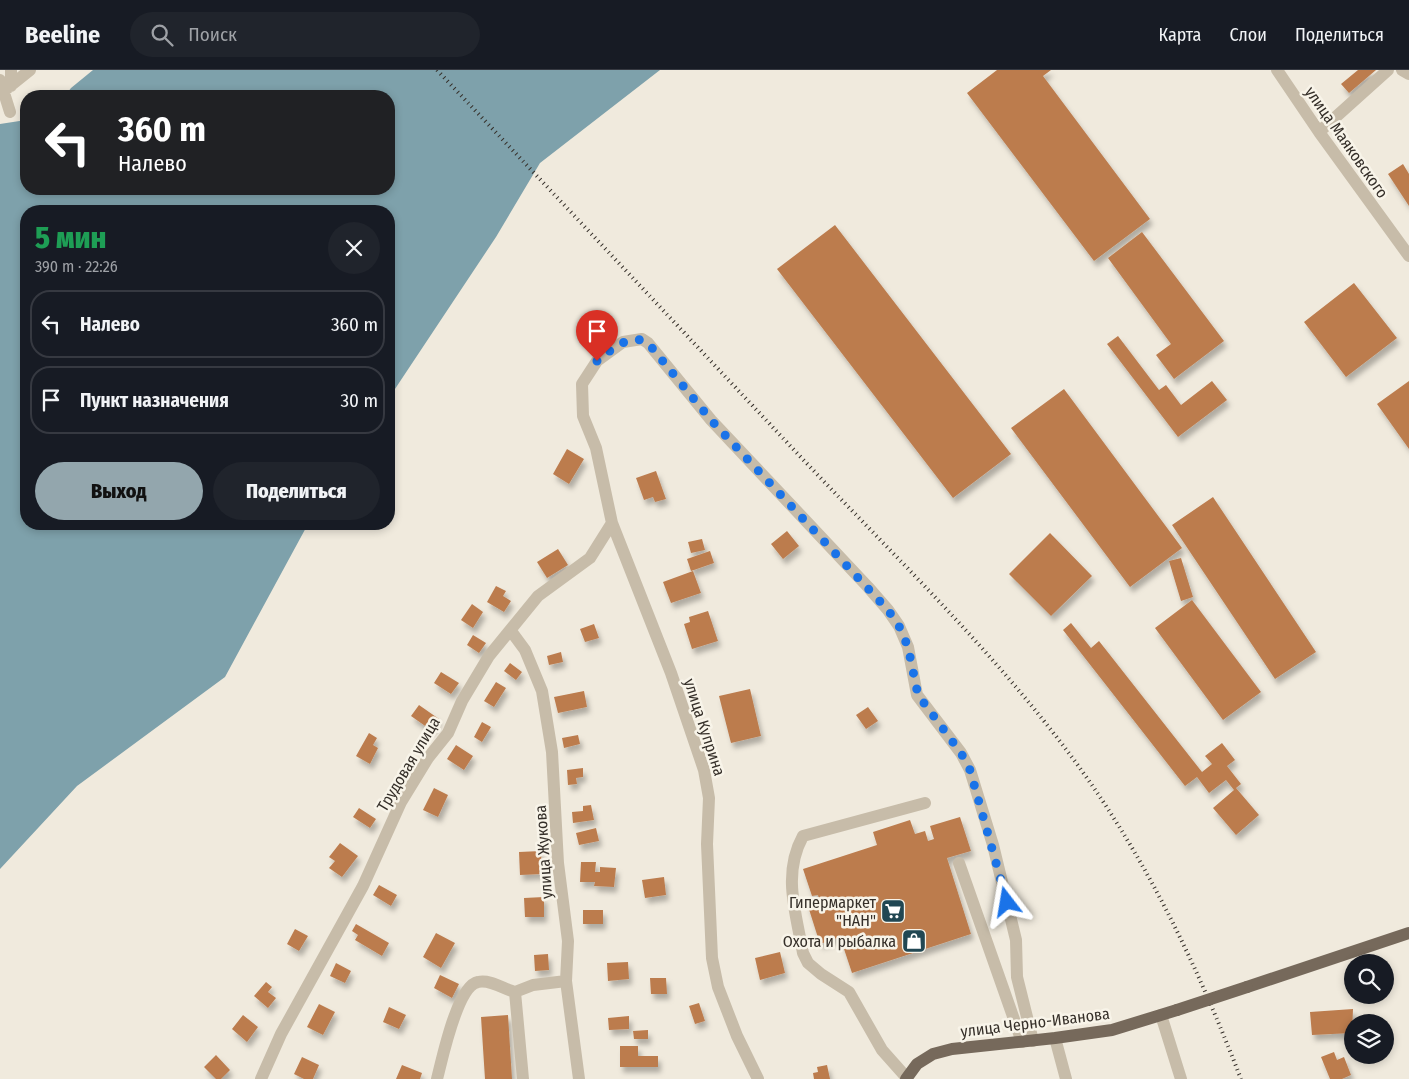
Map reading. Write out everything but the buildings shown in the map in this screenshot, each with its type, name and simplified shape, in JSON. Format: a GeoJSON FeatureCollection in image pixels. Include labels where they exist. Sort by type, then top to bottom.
{"type":"FeatureCollection","features":[{"type":"Feature","properties":{"kind":"main road","name":"улица Черно-Иванова"},"geometry":{"type":"LineString","coordinates":[[906,1078],[917,1064],[933,1054],[952,1049],[1112,1030],[1409,933]]}},
{"type":"Feature","properties":{"kind":"street"},"geometry":{"type":"LineString","coordinates":[[10,112],[4,88],[11,70]]}},
{"type":"Feature","properties":{"kind":"street"},"geometry":{"type":"LineString","coordinates":[[4,88],[30,70]]}},
{"type":"Feature","properties":{"kind":"street","name":"улица Маяковского"},"geometry":{"type":"LineString","coordinates":[[1277,70],[1319,132],[1409,256]]}},
{"type":"Feature","properties":{"kind":"street"},"geometry":{"type":"LineString","coordinates":[[1319,132],[1388,70]]}},
{"type":"Feature","properties":{"kind":"street"},"geometry":{"type":"LineString","coordinates":[[1402,70],[1409,74]]}},
{"type":"Feature","properties":{"kind":"street","name":"улица Куприна"},"geometry":{"type":"LineString","coordinates":[[758,1079],[737,1036],[718,987],[712,958],[708,844],[709,798],[704,770],[671,673],[612,523],[596,448],[583,416],[582,384],[597,361],[623,342],[642,339],[648,343],[663,364],[744,457],[888,610],[899,626],[908,647],[918,695],[961,753],[970,770],[993,845],[1016,940],[1017,977],[1028,1041]]}},
{"type":"Feature","properties":{"kind":"street","name":"Трудовая улица"},"geometry":{"type":"LineString","coordinates":[[262,1079],[281,1034],[364,886],[401,802],[428,758],[448,733],[462,701],[489,656],[498,642],[511,631],[538,596],[590,558],[612,523]]}},
{"type":"Feature","properties":{"kind":"street","name":"улица Жукова"},"geometry":{"type":"LineString","coordinates":[[511,631],[525,650],[540,684],[552,752],[558,863],[568,941],[566,981],[579,1079]]}},
{"type":"Feature","properties":{"kind":"street"},"geometry":{"type":"LineString","coordinates":[[906,1078],[882,1050],[849,992],[808,963],[803,953],[790,880],[796,848],[803,836],[925,803]]}},
{"type":"Feature","properties":{"kind":"street"},"geometry":{"type":"LineString","coordinates":[[959,863],[1028,1041]]}},
{"type":"Feature","properties":{"kind":"street"},"geometry":{"type":"LineString","coordinates":[[437,1079],[446,1040],[456,1014],[470,987],[476,982],[486,982],[515,992],[533,985],[566,981]]}},
{"type":"Feature","properties":{"kind":"street"},"geometry":{"type":"LineString","coordinates":[[515,992],[523,1079]]}},
{"type":"Feature","properties":{"kind":"street"},"geometry":{"type":"LineString","coordinates":[[1161,1015],[1181,1079]]}},
{"type":"Feature","properties":{"kind":"street"},"geometry":{"type":"LineString","coordinates":[[1056,1038],[1066,1079]]}},
{"type":"Feature","properties":{"kind":"water"},"geometry":{"type":"Polygon","coordinates":[[[93,70],[660,70],[540,163],[496,237],[395,389],[395,205],[20,205],[20,530],[305,530],[225,677],[77,786],[0,869],[0,124],[20,121],[20,195],[395,195],[395,90],[70,90],[93,70]]]}},
{"type":"Feature","properties":{"kind":"railway"},"geometry":{"type":"LineString","coordinates":[[437,70],[795,451],[938,600],[1039,715],[1098,794],[1146,872],[1206,994],[1241,1079]]}},
{"type":"Feature","properties":{"kind":"place","name":"Гипермаркет \"НАН\""},"geometry":{"type":"Point","coordinates":[893,911]}},
{"type":"Feature","properties":{"kind":"place","name":"Охота и рыбалка"},"geometry":{"type":"Point","coordinates":[914,941]}},
{"type":"Feature","properties":{"kind":"route"},"geometry":{"type":"LineString","coordinates":[[597,361],[623,342],[642,339],[648,343],[663,364],[711,420],[888,610],[899,626],[908,647],[918,695],[961,753],[970,770],[993,845],[1007,902]]}}]}
